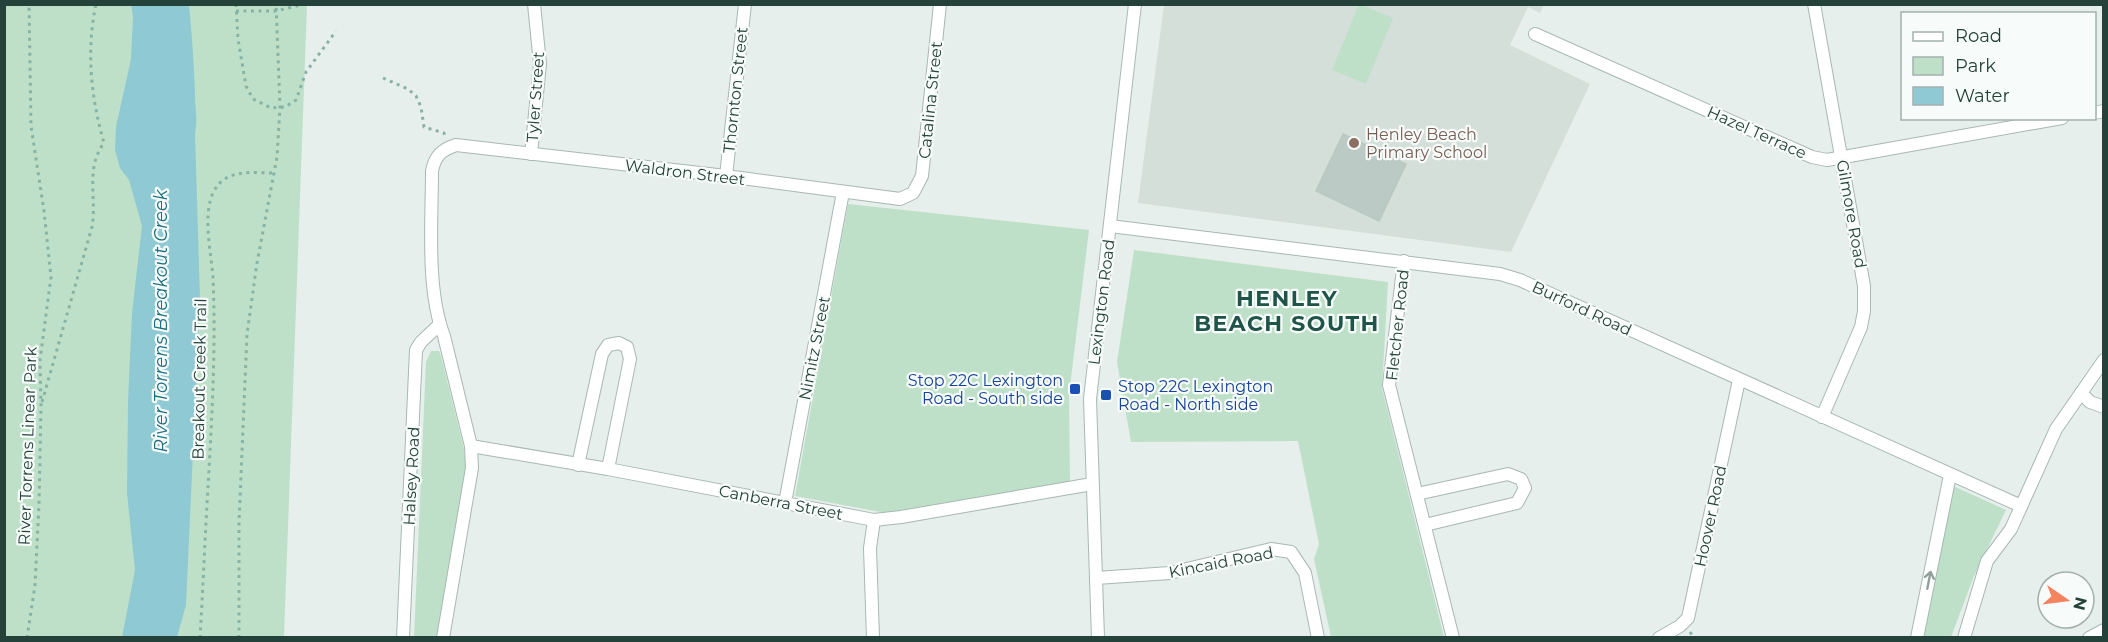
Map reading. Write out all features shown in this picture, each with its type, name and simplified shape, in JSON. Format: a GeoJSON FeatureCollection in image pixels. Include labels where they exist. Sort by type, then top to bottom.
{"type":"FeatureCollection","features":[{"type":"Feature","properties":{"kind":"street","name":"Tyler Street"},"geometry":{"type":"LineString","coordinates":[[531,154],[540,64],[534,4]]}},
{"type":"Feature","properties":{"kind":"street","name":"Thornton Street"},"geometry":{"type":"LineString","coordinates":[[726,176],[745,4]]}},
{"type":"Feature","properties":{"kind":"street","name":"Catalina Street"},"geometry":{"type":"LineString","coordinates":[[913,194],[922,176],[940,4]]}},
{"type":"Feature","properties":{"kind":"street","name":"Lexington Road"},"geometry":{"type":"LineString","coordinates":[[1098,638],[1090,399],[1135,4]]}},
{"type":"Feature","properties":{"kind":"street","name":"Gilmore Road"},"geometry":{"type":"LineString","coordinates":[[1814,4],[1864,286],[1864,311],[1861,327],[1822,417]]}},
{"type":"Feature","properties":{"kind":"street","name":"Hazel Terrace"},"geometry":{"type":"LineString","coordinates":[[1535,34],[1812,157],[1827,160],[2051,120]]}},
{"type":"Feature","properties":{"kind":"street","name":"Waldron Street"},"geometry":{"type":"LineString","coordinates":[[452,146],[726,176],[900,199],[913,194]]}},
{"type":"Feature","properties":{"kind":"street"},"geometry":{"type":"LineString","coordinates":[[443,638],[472,468],[471,447],[440,324],[432,271],[432,171],[437,156],[452,146]]}},
{"type":"Feature","properties":{"kind":"street","name":"Nimitz Street"},"geometry":{"type":"LineString","coordinates":[[785,503],[843,192]]}},
{"type":"Feature","properties":{"kind":"street","name":"Burford Road"},"geometry":{"type":"LineString","coordinates":[[1110,226],[1404,261],[1500,274],[1520,280],[2021,506]]}},
{"type":"Feature","properties":{"kind":"street","name":"Fletcher Road"},"geometry":{"type":"LineString","coordinates":[[1404,261],[1389,385],[1453,638]]}},
{"type":"Feature","properties":{"kind":"street","name":"Halsey Road"},"geometry":{"type":"LineString","coordinates":[[403,638],[416,350],[440,324]]}},
{"type":"Feature","properties":{"kind":"street"},"geometry":{"type":"LineString","coordinates":[[578,465],[602,354],[608,345],[619,343],[627,347],[630,359],[608,469]]}},
{"type":"Feature","properties":{"kind":"street"},"geometry":{"type":"LineString","coordinates":[[1964,638],[1986,561],[2011,529],[2052,435],[2103,360]]}},
{"type":"Feature","properties":{"kind":"street","name":"Hoover Road"},"geometry":{"type":"LineString","coordinates":[[1659,638],[1680,626],[1688,618],[1739,380]]}},
{"type":"Feature","properties":{"kind":"street"},"geometry":{"type":"LineString","coordinates":[[2080,393],[2090,402],[2103,407]]}},
{"type":"Feature","properties":{"kind":"street","name":"Canberra Street"},"geometry":{"type":"LineString","coordinates":[[471,447],[608,469],[874,519],[901,517],[1092,484]]}},
{"type":"Feature","properties":{"kind":"street"},"geometry":{"type":"LineString","coordinates":[[1417,494],[1508,474],[1521,479],[1525,488],[1517,503],[1425,525]]}},
{"type":"Feature","properties":{"kind":"street"},"geometry":{"type":"LineString","coordinates":[[1917,638],[1950,474]]}},
{"type":"Feature","properties":{"kind":"street"},"geometry":{"type":"LineString","coordinates":[[873,638],[870,548],[874,519]]}},
{"type":"Feature","properties":{"kind":"street","name":"Kincaid Road"},"geometry":{"type":"LineString","coordinates":[[1096,578],[1170,573],[1271,549],[1291,552],[1305,573],[1318,638]]}},
{"type":"Feature","properties":{"kind":"street"},"geometry":{"type":"LineString","coordinates":[[2089,638],[2103,630]]}},
{"type":"Feature","properties":{"kind":"path","name":"River Torrens Linear Park"},"geometry":{"type":"LineString","coordinates":[[27,638],[35,574],[41,406],[40,360],[51,277],[31,126],[29,4]]}},
{"type":"Feature","properties":{"kind":"path"},"geometry":{"type":"LineString","coordinates":[[41,406],[92,227],[93,163],[104,143],[95,108],[90,67],[91,32],[96,4]]}},
{"type":"Feature","properties":{"kind":"path"},"geometry":{"type":"LineString","coordinates":[[236,4],[239,47],[248,92],[259,103],[271,108],[285,107],[296,100],[306,72],[336,31]]}},
{"type":"Feature","properties":{"kind":"path"},"geometry":{"type":"LineString","coordinates":[[239,638],[240,503],[246,344],[257,263],[277,157],[279,107],[276,4]]}},
{"type":"Feature","properties":{"kind":"path"},"geometry":{"type":"LineString","coordinates":[[236,11],[276,11],[305,4]]}},
{"type":"Feature","properties":{"kind":"path"},"geometry":{"type":"LineString","coordinates":[[383,78],[413,93],[420,101],[424,127],[444,133],[452,146]]}},
{"type":"Feature","properties":{"kind":"path","name":"Breakout Creek Trail"},"geometry":{"type":"LineString","coordinates":[[200,638],[214,401],[213,278],[208,210],[215,188],[225,178],[238,173],[275,173]]}},
{"type":"Feature","properties":{"kind":"shaded area","name":"Henley Beach Primary School"},"geometry":{"type":"Polygon","coordinates":[[[1164,5],[1544,5],[1540,13],[1528,7],[1510,45],[1590,84],[1511,252],[1138,203],[1164,5]]]}},
{"type":"Feature","properties":{"kind":"green space"},"geometry":{"type":"Polygon","coordinates":[[[1359,4],[1393,18],[1366,84],[1332,70],[1359,4]]]}},
{"type":"Feature","properties":{"kind":"green space"},"geometry":{"type":"Polygon","coordinates":[[[4,5],[307,5],[284,637],[5,637],[4,5]]]}},
{"type":"Feature","properties":{"kind":"green space"},"geometry":{"type":"Polygon","coordinates":[[[848,204],[1089,230],[1069,395],[1070,482],[886,513],[795,496],[848,204]]]}},
{"type":"Feature","properties":{"kind":"green space"},"geometry":{"type":"Polygon","coordinates":[[[1134,250],[1388,282],[1382,388],[1444,637],[1331,637],[1314,559],[1319,544],[1298,441],[1131,442],[1117,362],[1134,250]]]}},
{"type":"Feature","properties":{"kind":"green space"},"geometry":{"type":"Polygon","coordinates":[[[431,351],[439,351],[441,356],[467,467],[439,637],[414,638],[426,362],[431,351]]]}},
{"type":"Feature","properties":{"kind":"green space"},"geometry":{"type":"Polygon","coordinates":[[[1953,486],[2006,510],[1974,576],[1951,637],[1922,638],[1953,486]]]}},
{"type":"Feature","properties":{"kind":"water","name":"River Torrens Breakout Creek"},"geometry":{"type":"Polygon","coordinates":[[[131,5],[189,5],[192,39],[200,299],[186,605],[177,637],[122,637],[135,570],[127,493],[128,401],[132,313],[142,226],[129,180],[120,168],[115,150],[116,127],[131,59],[133,16],[131,5]]]}},
{"type":"Feature","properties":{"kind":"building"},"geometry":{"type":"Polygon","coordinates":[[[1343,134],[1406,164],[1379,221],[1316,191],[1343,134]]]}},
{"type":"Feature","properties":{"kind":"place","name":"Henley Beach Primary School"},"geometry":{"type":"Point","coordinates":[1354,143]}},
{"type":"Feature","properties":{"kind":"place","name":"Stop 22C Lexington Road - South side"},"geometry":{"type":"Point","coordinates":[1075,389]}},
{"type":"Feature","properties":{"kind":"place","name":"Stop 22C Lexington Road - North side"},"geometry":{"type":"Point","coordinates":[1106,395]}},
{"type":"Feature","properties":{"kind":"district","name":"HENLEY BEACH SOUTH"},"geometry":{"type":"Point","coordinates":[1287,310]}}]}
